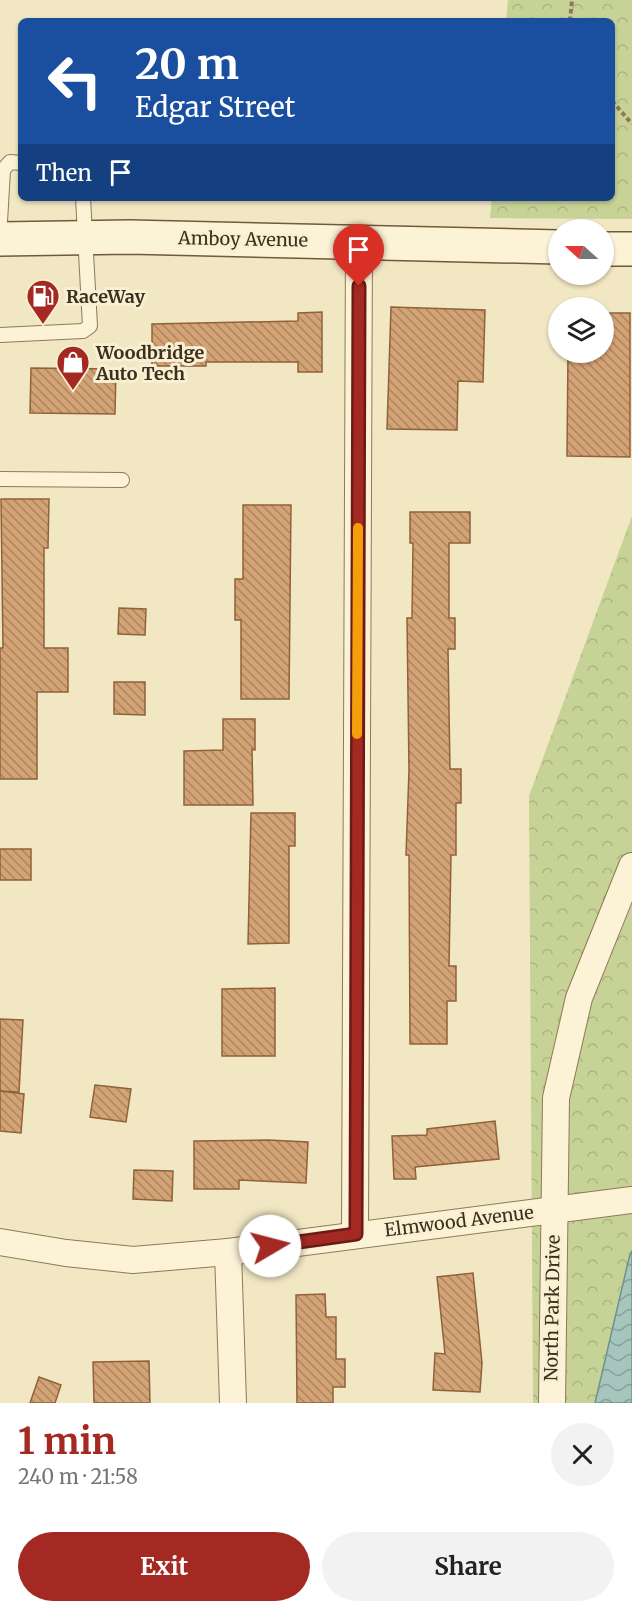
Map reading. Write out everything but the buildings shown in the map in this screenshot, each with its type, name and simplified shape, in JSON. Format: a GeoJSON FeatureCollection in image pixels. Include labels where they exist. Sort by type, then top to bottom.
{"type":"FeatureCollection","features":[{"type":"Feature","properties":{"kind":"main road","name":"Amboy Avenue"},"geometry":{"type":"LineString","coordinates":[[0,239],[84,238],[548,247]]}},
{"type":"Feature","properties":{"kind":"main road"},"geometry":{"type":"LineString","coordinates":[[614,249],[632,249]]}},
{"type":"Feature","properties":{"kind":"street"},"geometry":{"type":"LineString","coordinates":[[356,1234],[359,242]]}},
{"type":"Feature","properties":{"kind":"street","name":"North Park Drive"},"geometry":{"type":"LineString","coordinates":[[552,1403],[556,1098],[579,998],[632,866]]}},
{"type":"Feature","properties":{"kind":"street","name":"Elmwood Avenue"},"geometry":{"type":"LineString","coordinates":[[0,1242],[66,1253],[133,1260],[228,1252],[630,1200]]}},
{"type":"Feature","properties":{"kind":"street"},"geometry":{"type":"LineString","coordinates":[[228,1252],[233,1403]]}},
{"type":"Feature","properties":{"kind":"lane"},"geometry":{"type":"LineString","coordinates":[[0,222],[3,170],[10,162],[18,163]]}},
{"type":"Feature","properties":{"kind":"lane"},"geometry":{"type":"LineString","coordinates":[[0,335],[83,331],[90,327],[83,201]]}},
{"type":"Feature","properties":{"kind":"lane"},"geometry":{"type":"LineString","coordinates":[[0,479],[122,480]]}},
{"type":"Feature","properties":{"kind":"path"},"geometry":{"type":"LineString","coordinates":[[570,18],[572,0]]}},
{"type":"Feature","properties":{"kind":"path"},"geometry":{"type":"LineString","coordinates":[[615,104],[632,124]]}},
{"type":"Feature","properties":{"kind":"green space"},"geometry":{"type":"Polygon","coordinates":[[[508,0],[632,0],[632,219],[490,218],[492,201],[615,201],[615,18],[506,18],[508,0]]]}},
{"type":"Feature","properties":{"kind":"green space"},"geometry":{"type":"Polygon","coordinates":[[[632,516],[632,1403],[533,1403],[529,796],[632,516]]]}},
{"type":"Feature","properties":{"kind":"water"},"geometry":{"type":"Polygon","coordinates":[[[632,1251],[632,1403],[595,1403],[630,1254],[632,1251]]]}},
{"type":"Feature","properties":{"kind":"slow traffic"},"geometry":{"type":"LineString","coordinates":[[357,734],[358,528]]}},
{"type":"Feature","properties":{"kind":"place","name":"RaceWay"},"geometry":{"type":"Point","coordinates":[43,325]}},
{"type":"Feature","properties":{"kind":"place","name":"Woodbridge Auto Tech"},"geometry":{"type":"Point","coordinates":[73,391]}},
{"type":"Feature","properties":{"kind":"route"},"geometry":{"type":"LineString","coordinates":[[270,1246],[356,1234],[359,286]]}}]}
